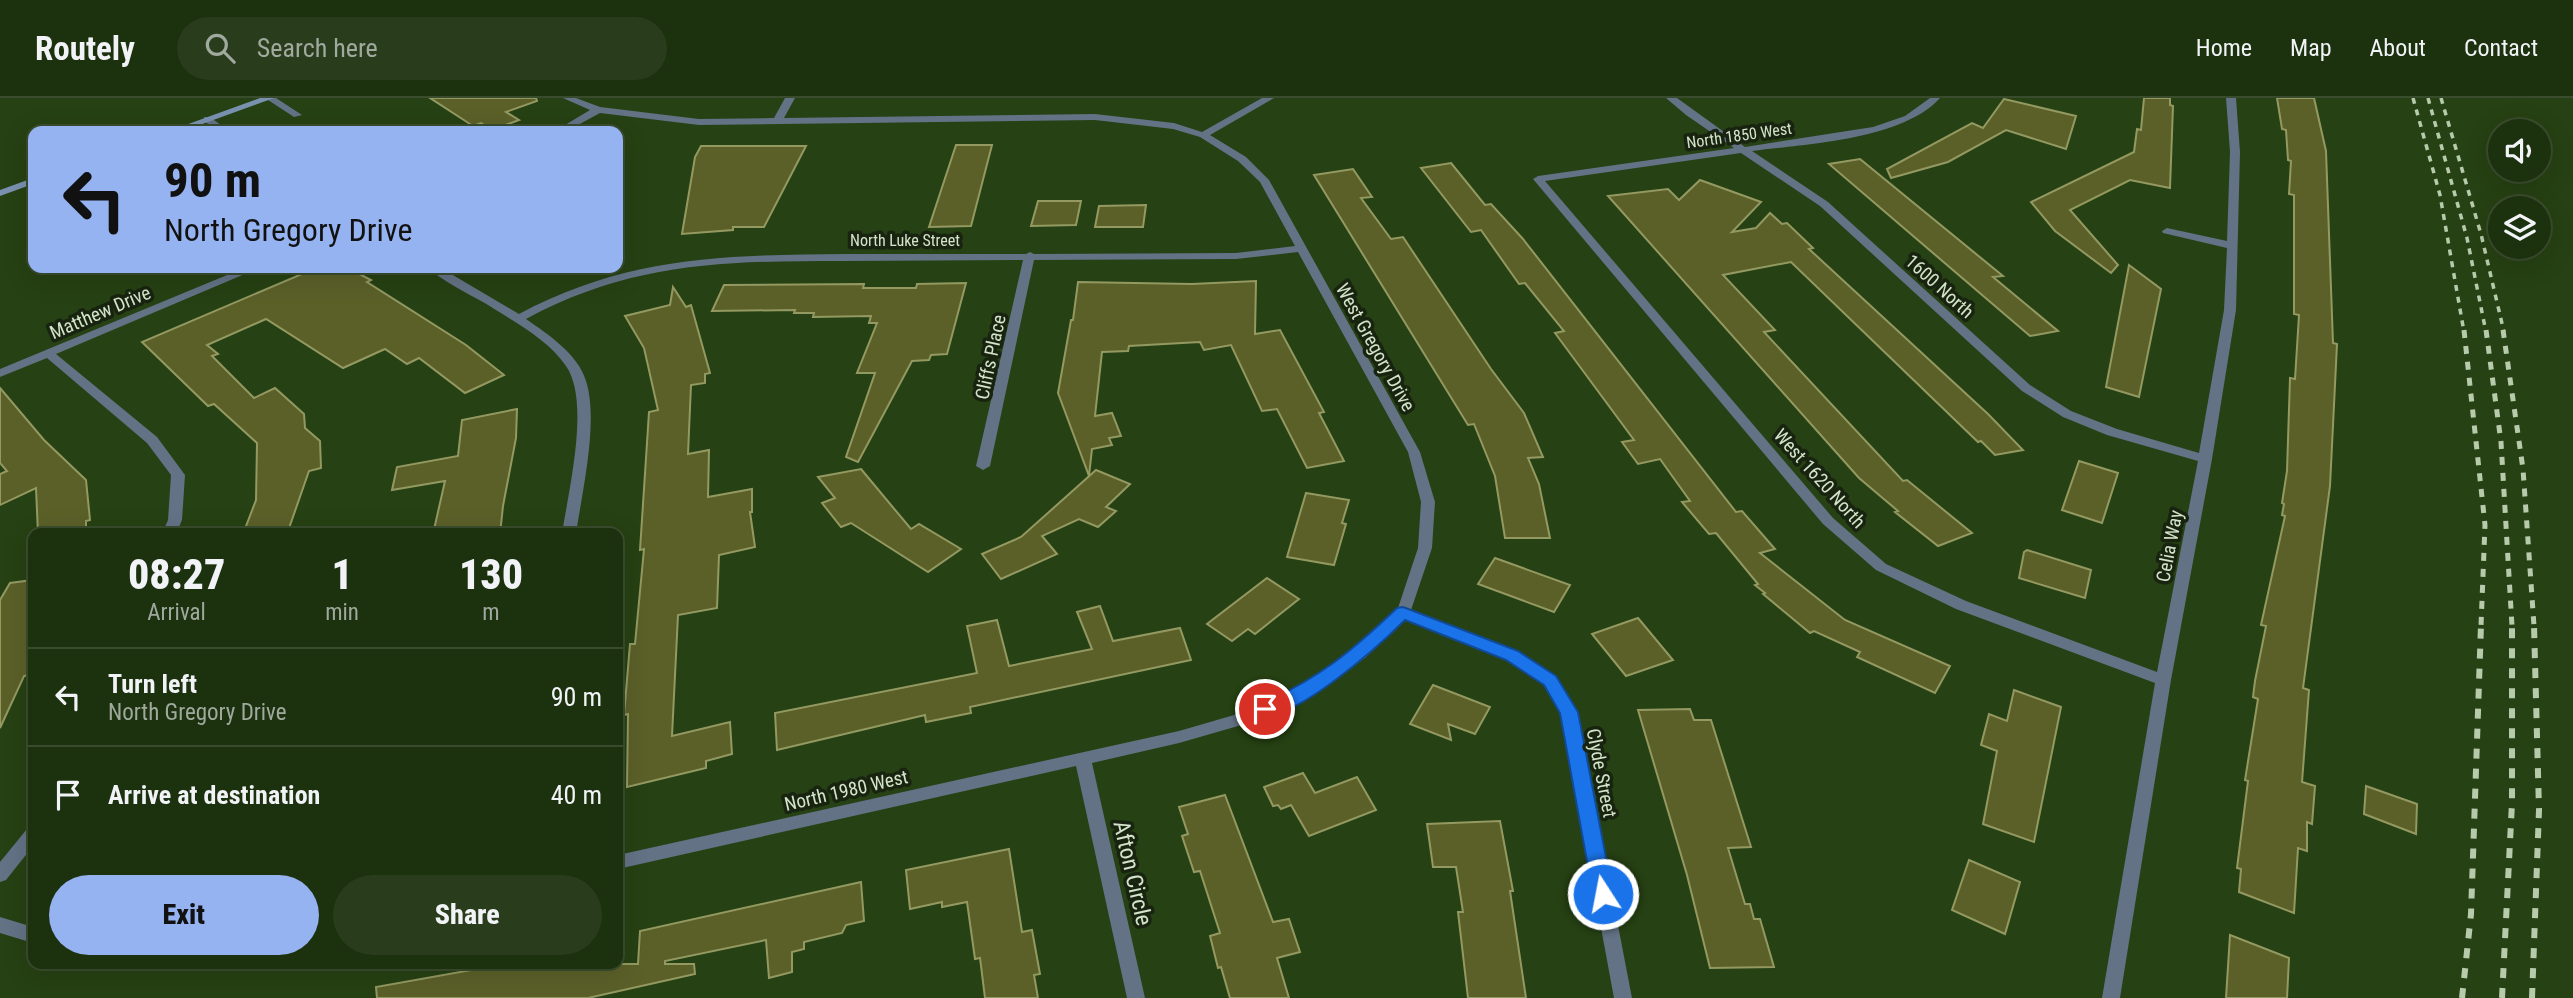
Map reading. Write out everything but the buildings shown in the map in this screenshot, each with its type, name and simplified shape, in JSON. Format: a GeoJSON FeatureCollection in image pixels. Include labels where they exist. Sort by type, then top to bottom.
{"type":"FeatureCollection","features":[{"type":"Feature","properties":{"kind":"main road"},"geometry":{"type":"LineString","coordinates":[[188,126],[270,98]]}},
{"type":"Feature","properties":{"kind":"main road"},"geometry":{"type":"LineString","coordinates":[[0,192],[28,183]]}},
{"type":"Feature","properties":{"kind":"street"},"geometry":{"type":"LineString","coordinates":[[270,98],[297,116]]}},
{"type":"Feature","properties":{"kind":"street","name":"West Gregory Drive"},"geometry":{"type":"LineString","coordinates":[[568,98],[598,110],[699,122],[1095,117],[1174,126],[1203,135],[1242,159],[1264,180],[1414,452],[1428,502],[1425,548],[1403,613]]}},
{"type":"Feature","properties":{"kind":"street"},"geometry":{"type":"LineString","coordinates":[[778,122],[790,98]]}},
{"type":"Feature","properties":{"kind":"street"},"geometry":{"type":"LineString","coordinates":[[1203,135],[1269,98]]}},
{"type":"Feature","properties":{"kind":"street","name":"1600 North"},"geometry":{"type":"LineString","coordinates":[[1671,98],[1824,204],[2026,388],[2067,414],[2112,432],[2205,458]]}},
{"type":"Feature","properties":{"kind":"street","name":"North 1850 West"},"geometry":{"type":"LineString","coordinates":[[1538,179],[1854,134],[1899,123],[1928,106],[1935,98]]}},
{"type":"Feature","properties":{"kind":"street","name":"Celia Way"},"geometry":{"type":"LineString","coordinates":[[2111,998],[2163,680],[2230,310],[2235,152],[2231,98]]}},
{"type":"Feature","properties":{"kind":"street"},"geometry":{"type":"LineString","coordinates":[[570,126],[598,110]]}},
{"type":"Feature","properties":{"kind":"street"},"geometry":{"type":"LineString","coordinates":[[207,119],[217,126]]}},
{"type":"Feature","properties":{"kind":"street","name":"West 1620 North"},"geometry":{"type":"LineString","coordinates":[[1538,179],[1828,521],[1881,567],[1961,605],[2163,680]]}},
{"type":"Feature","properties":{"kind":"street"},"geometry":{"type":"LineString","coordinates":[[2167,231],[2233,246]]}},
{"type":"Feature","properties":{"kind":"street","name":"North Luke Street"},"geometry":{"type":"LineString","coordinates":[[518,318],[573,291],[617,276],[680,262],[742,257],[1237,256],[1302,248]]}},
{"type":"Feature","properties":{"kind":"street","name":"Cliffs Place"},"geometry":{"type":"LineString","coordinates":[[983,466],[1030,255]]}},
{"type":"Feature","properties":{"kind":"street","name":"Matthew Drive"},"geometry":{"type":"LineString","coordinates":[[0,373],[241,273]]}},
{"type":"Feature","properties":{"kind":"street"},"geometry":{"type":"LineString","coordinates":[[442,273],[518,318],[558,349],[580,379],[583,416],[570,528]]}},
{"type":"Feature","properties":{"kind":"street"},"geometry":{"type":"LineString","coordinates":[[48,353],[152,440],[178,475],[175,520],[172,528]]}},
{"type":"Feature","properties":{"kind":"street","name":"North 1980 West"},"geometry":{"type":"LineString","coordinates":[[623,861],[1083,759],[1245,719],[1306,692],[1360,654],[1403,613]]}},
{"type":"Feature","properties":{"kind":"street","name":"Clyde Street"},"geometry":{"type":"LineString","coordinates":[[1403,613],[1512,655],[1550,680],[1569,712],[1623,998]]}},
{"type":"Feature","properties":{"kind":"street","name":"Afton Circle"},"geometry":{"type":"LineString","coordinates":[[1083,759],[1136,998]]}},
{"type":"Feature","properties":{"kind":"street"},"geometry":{"type":"LineString","coordinates":[[0,874],[28,840]]}},
{"type":"Feature","properties":{"kind":"street"},"geometry":{"type":"LineString","coordinates":[[0,925],[28,933]]}},
{"type":"Feature","properties":{"kind":"railway"},"geometry":{"type":"LineString","coordinates":[[2413,98],[2440,195],[2464,332]]}},
{"type":"Feature","properties":{"kind":"railway"},"geometry":{"type":"LineString","coordinates":[[2428,98],[2467,238],[2486,332]]}},
{"type":"Feature","properties":{"kind":"railway"},"geometry":{"type":"LineString","coordinates":[[2441,98],[2481,234],[2504,332]]}},
{"type":"Feature","properties":{"kind":"railway"},"geometry":{"type":"LineString","coordinates":[[2464,330],[2485,525],[2481,626]]}},
{"type":"Feature","properties":{"kind":"railway"},"geometry":{"type":"LineString","coordinates":[[2486,330],[2501,442],[2512,626]]}},
{"type":"Feature","properties":{"kind":"railway"},"geometry":{"type":"LineString","coordinates":[[2503,330],[2523,469],[2534,626]]}},
{"type":"Feature","properties":{"kind":"railway"},"geometry":{"type":"LineString","coordinates":[[2462,998],[2471,914],[2481,625]]}},
{"type":"Feature","properties":{"kind":"railway"},"geometry":{"type":"LineString","coordinates":[[2532,998],[2539,810],[2534,625]]}},
{"type":"Feature","properties":{"kind":"railway"},"geometry":{"type":"LineString","coordinates":[[2502,998],[2512,803],[2512,626]]}},
{"type":"Feature","properties":{"kind":"route"},"geometry":{"type":"LineString","coordinates":[[1265,709],[1306,692],[1360,654],[1403,613],[1512,655],[1550,680],[1569,712],[1603,894]]}}]}
